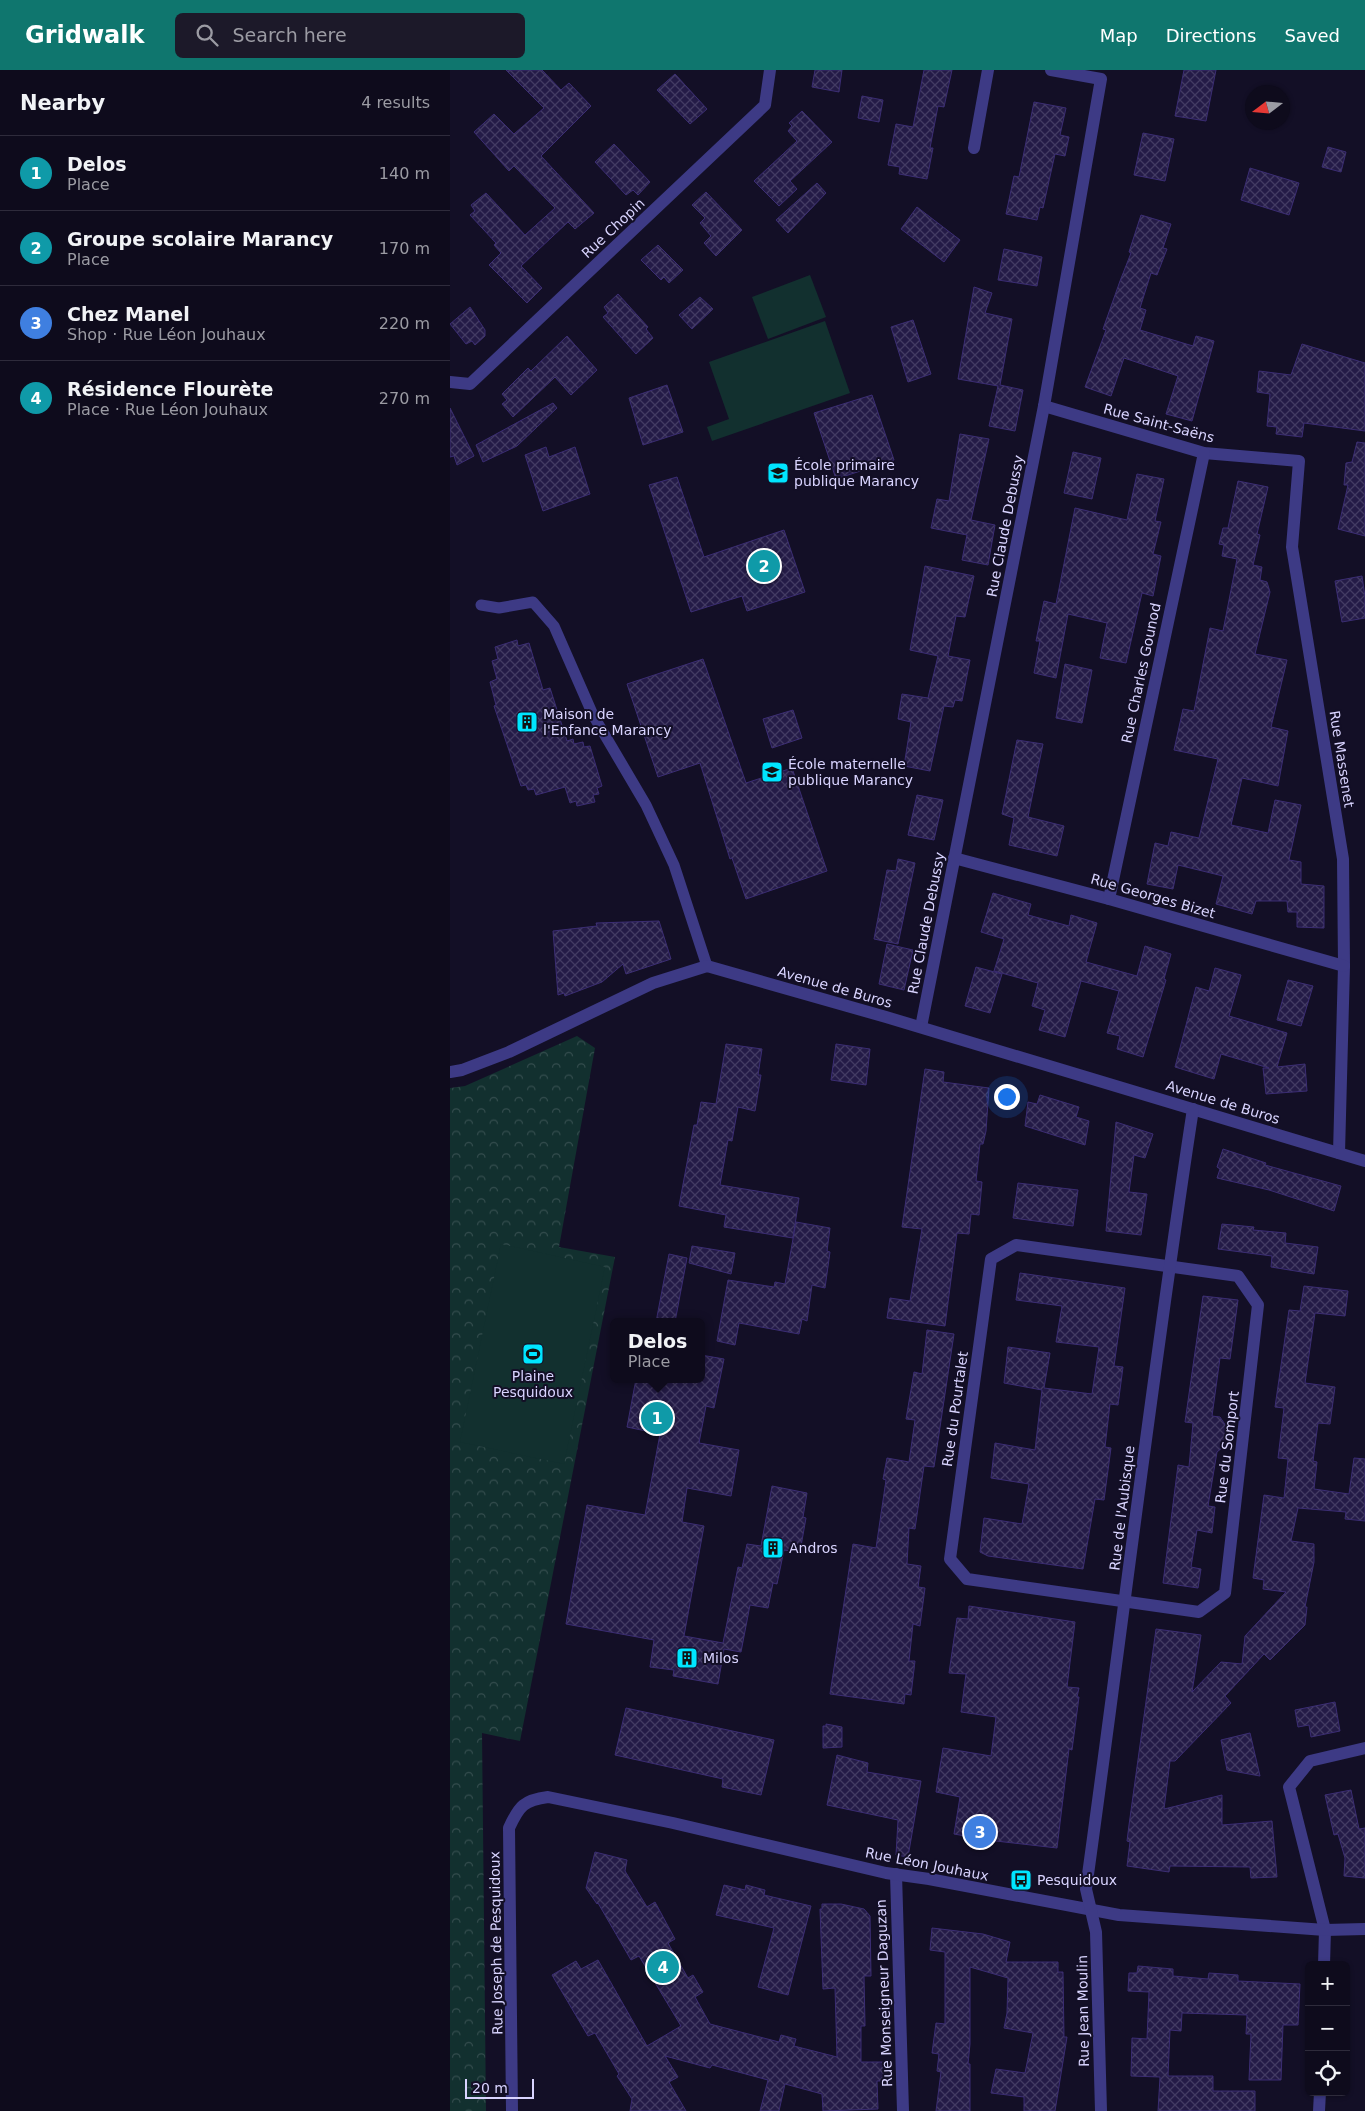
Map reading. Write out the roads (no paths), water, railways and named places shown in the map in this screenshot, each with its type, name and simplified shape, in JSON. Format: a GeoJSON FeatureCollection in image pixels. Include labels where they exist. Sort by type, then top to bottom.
{"type":"FeatureCollection","features":[{"type":"Feature","properties":{"kind":"street","name":"Rue Chopin"},"geometry":{"type":"LineString","coordinates":[[450,382],[470,384],[765,105],[770,70]]}},
{"type":"Feature","properties":{"kind":"street"},"geometry":{"type":"LineString","coordinates":[[974,148],[988,70]]}},
{"type":"Feature","properties":{"kind":"street","name":"Rue Claude Debussy"},"geometry":{"type":"LineString","coordinates":[[921,1027],[1044,406],[1101,79],[1051,70]]}},
{"type":"Feature","properties":{"kind":"street","name":"Rue Saint-Saëns"},"geometry":{"type":"LineString","coordinates":[[1044,406],[1204,453],[1299,461]]}},
{"type":"Feature","properties":{"kind":"street","name":"Rue Charles Gounod"},"geometry":{"type":"LineString","coordinates":[[1109,899],[1204,453]]}},
{"type":"Feature","properties":{"kind":"street","name":"Rue Massenet"},"geometry":{"type":"LineString","coordinates":[[1299,461],[1292,547],[1343,858],[1344,966],[1339,1153]]}},
{"type":"Feature","properties":{"kind":"street","name":"Rue Georges Bizet"},"geometry":{"type":"LineString","coordinates":[[954,858],[1109,899],[1344,966]]}},
{"type":"Feature","properties":{"kind":"street"},"geometry":{"type":"LineString","coordinates":[[450,1072],[462,1070],[509,1052],[653,983],[707,966]]}},
{"type":"Feature","properties":{"kind":"street","name":"Avenue de Buros"},"geometry":{"type":"LineString","coordinates":[[707,966],[921,1027],[1365,1161]]}},
{"type":"Feature","properties":{"kind":"street","name":"Rue de l'Aubisque"},"geometry":{"type":"LineString","coordinates":[[1091,1911],[1086,1889],[1126,1601],[1168,1266],[1192,1109]]}},
{"type":"Feature","properties":{"kind":"street","name":"Rue du Pourtalet"},"geometry":{"type":"LineString","coordinates":[[1126,1601],[967,1579],[950,1559],[991,1259],[1016,1244],[1168,1266]]}},
{"type":"Feature","properties":{"kind":"street","name":"Rue du Somport"},"geometry":{"type":"LineString","coordinates":[[1126,1601],[1199,1612],[1225,1593],[1258,1305],[1238,1276],[1168,1266]]}},
{"type":"Feature","properties":{"kind":"street"},"geometry":{"type":"LineString","coordinates":[[1324,1961],[1325,1930],[1290,1787],[1310,1761],[1365,1748]]}},
{"type":"Feature","properties":{"kind":"street","name":"Rue Léon Jouhaux"},"geometry":{"type":"LineString","coordinates":[[548,1797],[673,1823],[896,1874],[929,1878],[1091,1911],[1119,1915],[1325,1930],[1365,1929]]}},
{"type":"Feature","properties":{"kind":"street","name":"Rue Joseph de Pesquidoux"},"geometry":{"type":"LineString","coordinates":[[512,2111],[509,1828],[517,1810],[531,1800],[548,1797]]}},
{"type":"Feature","properties":{"kind":"street","name":"Rue Monseigneur Daguzan"},"geometry":{"type":"LineString","coordinates":[[896,1874],[903,2111]]}},
{"type":"Feature","properties":{"kind":"street","name":"Rue Jean Moulin"},"geometry":{"type":"LineString","coordinates":[[1091,1911],[1096,1932],[1100,2111]]}},
{"type":"Feature","properties":{"kind":"street"},"geometry":{"type":"LineString","coordinates":[[1319,2111],[1320,2096]]}},
{"type":"Feature","properties":{"kind":"lane"},"geometry":{"type":"LineString","coordinates":[[482,605],[499,608],[533,602],[554,626],[593,714],[646,805],[674,865],[707,966]]}},
{"type":"Feature","properties":{"kind":"place","name":"École primaire publique Marancy"},"geometry":{"type":"Point","coordinates":[778,473]}},
{"type":"Feature","properties":{"kind":"place","name":"Groupe scolaire Marancy"},"geometry":{"type":"Point","coordinates":[764,566]}},
{"type":"Feature","properties":{"kind":"place","name":"Maison de l'Enfance Marancy"},"geometry":{"type":"Point","coordinates":[527,722]}},
{"type":"Feature","properties":{"kind":"place","name":"École maternelle publique Marancy"},"geometry":{"type":"Point","coordinates":[772,772]}},
{"type":"Feature","properties":{"kind":"place","name":"Plaine Pesquidoux"},"geometry":{"type":"Point","coordinates":[533,1354]}},
{"type":"Feature","properties":{"kind":"place","name":"Delos"},"geometry":{"type":"Point","coordinates":[657,1418]}},
{"type":"Feature","properties":{"kind":"place","name":"Andros"},"geometry":{"type":"Point","coordinates":[773,1548]}},
{"type":"Feature","properties":{"kind":"place","name":"Milos"},"geometry":{"type":"Point","coordinates":[687,1658]}},
{"type":"Feature","properties":{"kind":"place","name":"Chez Manel"},"geometry":{"type":"Point","coordinates":[980,1832]}},
{"type":"Feature","properties":{"kind":"place","name":"Pesquidoux"},"geometry":{"type":"Point","coordinates":[1021,1880]}},
{"type":"Feature","properties":{"kind":"place","name":"Résidence Flourète"},"geometry":{"type":"Point","coordinates":[663,1967]}}]}
